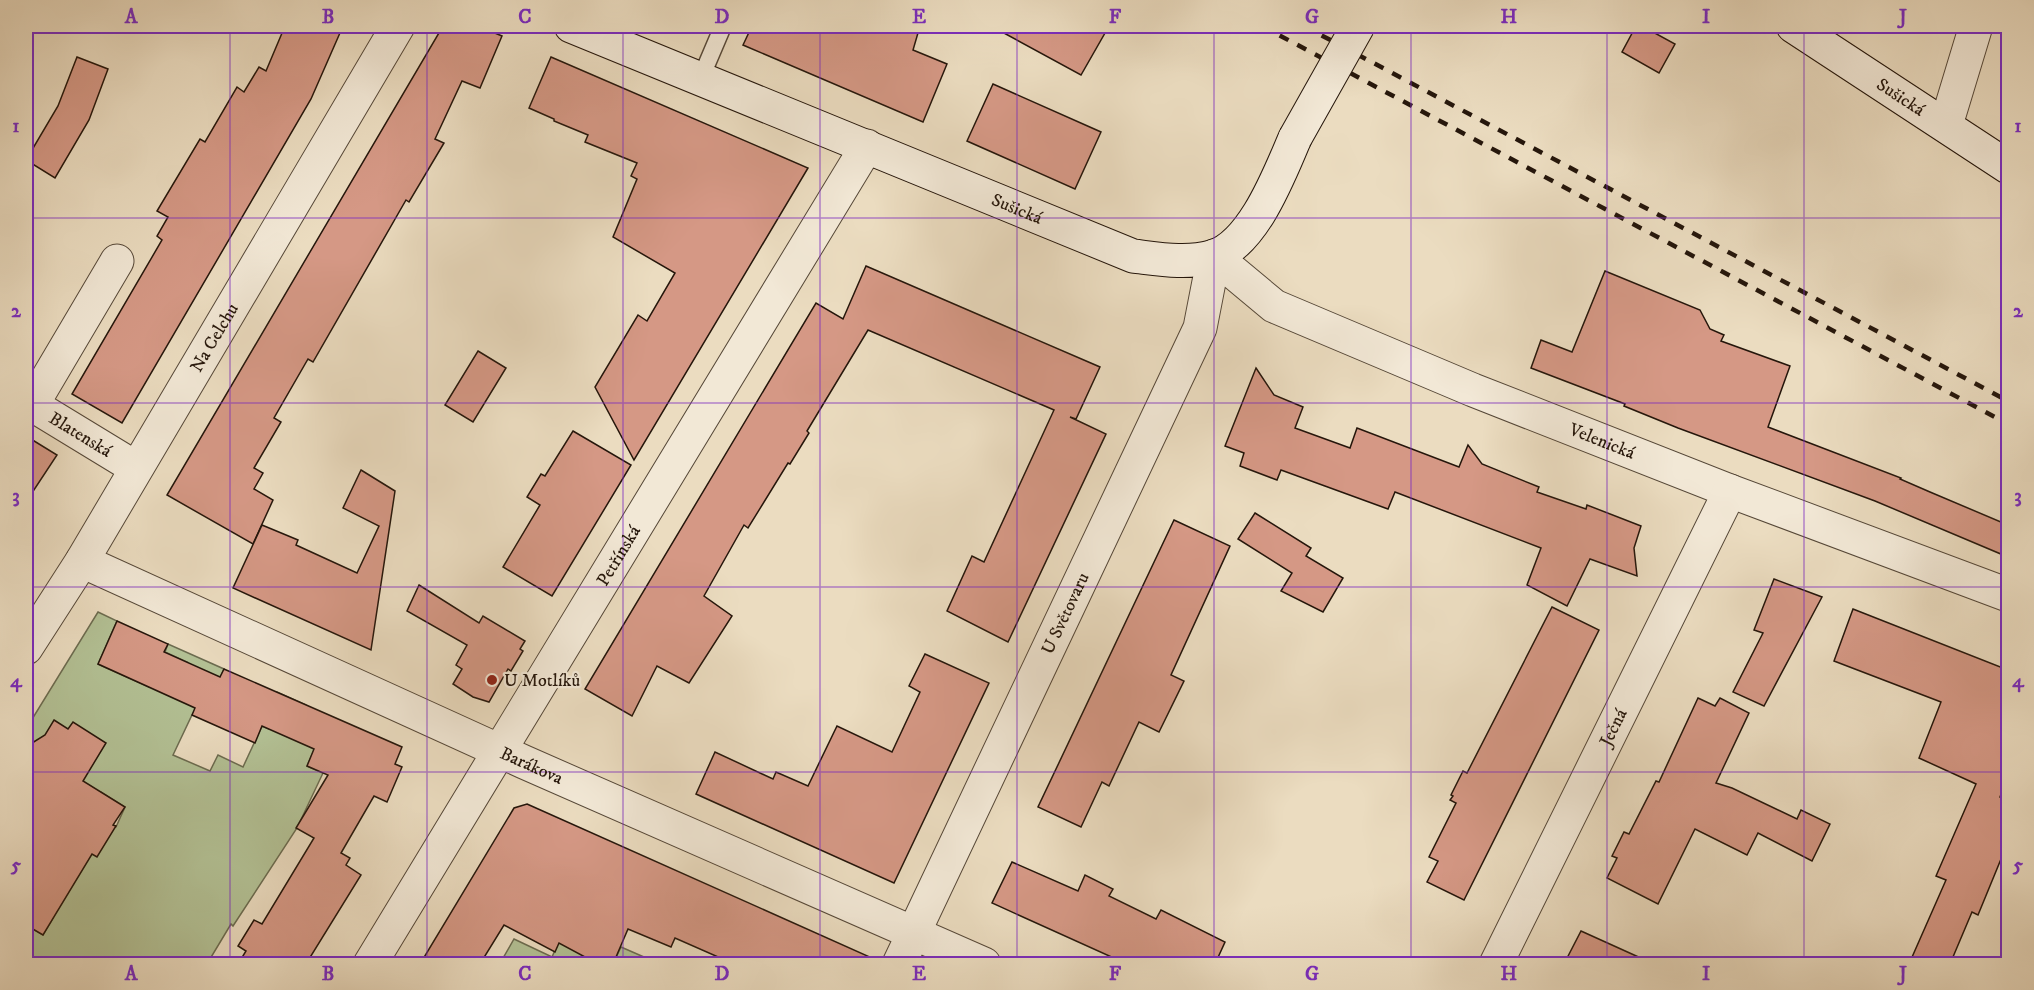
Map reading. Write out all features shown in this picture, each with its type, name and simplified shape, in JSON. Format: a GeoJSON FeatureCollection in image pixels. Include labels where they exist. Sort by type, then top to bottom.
{"type":"FeatureCollection","features":[{"type":"Feature","properties":{"kind":"street","name":"Na Celchu"},"geometry":{"type":"LineString","coordinates":[[26,648],[82,561],[398,26]]}},
{"type":"Feature","properties":{"kind":"street","name":"Sušická"},"geometry":{"type":"LineString","coordinates":[[571,26],[1133,256],[1190,261],[1214,256],[1247,232],[1265,203],[1295,138],[1358,26]]}},
{"type":"Feature","properties":{"kind":"street","name":"Sušická"},"geometry":{"type":"LineString","coordinates":[[1793,26],[2008,167]]}},
{"type":"Feature","properties":{"kind":"street"},"geometry":{"type":"LineString","coordinates":[[1946,125],[1976,26]]}},
{"type":"Feature","properties":{"kind":"street","name":"Petřínská"},"geometry":{"type":"LineString","coordinates":[[370,964],[867,146]]}},
{"type":"Feature","properties":{"kind":"street","name":"Velenická"},"geometry":{"type":"LineString","coordinates":[[1214,256],[1274,306],[1473,390],[1730,491],[2008,595]]}},
{"type":"Feature","properties":{"kind":"street","name":"U Světovaru"},"geometry":{"type":"LineString","coordinates":[[899,964],[1200,328],[1214,256]]}},
{"type":"Feature","properties":{"kind":"street"},"geometry":{"type":"LineString","coordinates":[[29,403],[117,261]]}},
{"type":"Feature","properties":{"kind":"street","name":"Blatenská"},"geometry":{"type":"LineString","coordinates":[[29,403],[136,468]]}},
{"type":"Feature","properties":{"kind":"street","name":"Ječná"},"geometry":{"type":"LineString","coordinates":[[1496,964],[1730,491]]}},
{"type":"Feature","properties":{"kind":"street","name":"Barákova"},"geometry":{"type":"LineString","coordinates":[[82,561],[500,751],[984,964]]}},
{"type":"Feature","properties":{"kind":"lane"},"geometry":{"type":"LineString","coordinates":[[700,80],[723,26]]}},
{"type":"Feature","properties":{"kind":"green space"},"geometry":{"type":"Polygon","coordinates":[[[98,612],[117,621],[98,664],[149,687],[187,662],[165,652],[168,644],[224,669],[220,678],[192,715],[173,755],[210,771],[218,755],[243,767],[262,726],[269,729],[277,692],[306,705],[315,748],[307,766],[323,773],[297,828],[233,926],[231,924],[207,964],[26,964],[26,925],[43,935],[53,918],[26,900],[54,853],[116,827],[125,807],[101,792],[89,810],[26,770],[26,729],[98,612]]]}},
{"type":"Feature","properties":{"kind":"green space"},"geometry":{"type":"Polygon","coordinates":[[[514,939],[552,957],[559,941],[600,964],[510,964],[502,960],[514,939]]]}},
{"type":"Feature","properties":{"kind":"green space"},"geometry":{"type":"Polygon","coordinates":[[[621,947],[660,964],[613,964],[621,947]]]}},
{"type":"Feature","properties":{"kind":"building"},"geometry":{"type":"Polygon","coordinates":[[[285,26],[343,26],[311,99],[122,423],[72,394],[162,240],[157,236],[168,217],[157,211],[200,139],[205,142],[237,87],[244,92],[259,67],[266,71],[285,26]]]}},
{"type":"Feature","properties":{"kind":"building"},"geometry":{"type":"Polygon","coordinates":[[[443,26],[478,26],[502,36],[480,88],[462,81],[435,139],[444,143],[409,202],[406,200],[313,362],[308,359],[274,418],[281,422],[254,468],[263,473],[254,489],[273,500],[253,544],[167,495],[443,26]]]}},
{"type":"Feature","properties":{"kind":"building"},"geometry":{"type":"Polygon","coordinates":[[[752,26],[920,26],[913,50],[947,64],[923,122],[743,45],[752,26]]]}},
{"type":"Feature","properties":{"kind":"building"},"geometry":{"type":"Polygon","coordinates":[[[991,26],[1109,26],[1081,75],[991,26]]]}},
{"type":"Feature","properties":{"kind":"building"},"geometry":{"type":"Polygon","coordinates":[[[1636,26],[1642,26],[1675,44],[1659,73],[1622,52],[1636,26]]]}},
{"type":"Feature","properties":{"kind":"building"},"geometry":{"type":"Polygon","coordinates":[[[77,57],[108,69],[89,120],[55,178],[26,160],[58,106],[77,57]]]}},
{"type":"Feature","properties":{"kind":"building"},"geometry":{"type":"Polygon","coordinates":[[[551,57],[808,168],[634,460],[595,387],[638,315],[647,321],[675,273],[613,237],[637,179],[631,176],[637,163],[585,142],[588,135],[529,108],[551,57]]]}},
{"type":"Feature","properties":{"kind":"building"},"geometry":{"type":"Polygon","coordinates":[[[993,84],[1101,132],[1075,189],[967,141],[993,84]]]}},
{"type":"Feature","properties":{"kind":"building"},"geometry":{"type":"Polygon","coordinates":[[[866,266],[1100,367],[1076,419],[1070,417],[1106,434],[1008,642],[947,611],[972,556],[984,562],[1054,410],[868,330],[807,431],[809,433],[790,464],[788,463],[748,528],[744,525],[704,596],[732,616],[689,683],[657,666],[632,716],[585,689],[816,303],[843,319],[866,266]]]}},
{"type":"Feature","properties":{"kind":"building"},"geometry":{"type":"Polygon","coordinates":[[[1605,271],[1700,310],[1710,329],[1724,335],[1721,341],[1790,366],[1768,427],[1901,478],[2008,525],[2008,557],[1875,501],[1678,428],[1624,406],[1625,404],[1531,368],[1541,340],[1572,352],[1605,271]]]}},
{"type":"Feature","properties":{"kind":"building"},"geometry":{"type":"Polygon","coordinates":[[[478,351],[506,368],[473,422],[445,405],[478,351]]]}},
{"type":"Feature","properties":{"kind":"building"},"geometry":{"type":"Polygon","coordinates":[[[1256,368],[1274,395],[1303,407],[1295,428],[1350,448],[1357,428],[1459,467],[1468,445],[1482,464],[1539,487],[1537,492],[1586,509],[1587,505],[1641,526],[1634,548],[1637,576],[1590,559],[1567,606],[1527,585],[1541,548],[1395,492],[1388,509],[1281,470],[1277,480],[1240,466],[1244,453],[1225,446],[1256,368]]]}},
{"type":"Feature","properties":{"kind":"building"},"geometry":{"type":"Polygon","coordinates":[[[573,431],[631,465],[552,596],[503,567],[540,505],[527,497],[541,474],[545,476],[573,431]]]}},
{"type":"Feature","properties":{"kind":"building"},"geometry":{"type":"Polygon","coordinates":[[[26,436],[57,455],[26,502],[26,436]]]}},
{"type":"Feature","properties":{"kind":"building"},"geometry":{"type":"Polygon","coordinates":[[[361,470],[395,491],[371,650],[233,588],[262,525],[298,540],[296,545],[357,573],[379,526],[343,508],[361,470]]]}},
{"type":"Feature","properties":{"kind":"building"},"geometry":{"type":"Polygon","coordinates":[[[1255,513],[1311,548],[1306,556],[1343,578],[1323,612],[1281,591],[1292,573],[1238,539],[1255,513]]]}},
{"type":"Feature","properties":{"kind":"building"},"geometry":{"type":"Polygon","coordinates":[[[1174,520],[1230,546],[1171,675],[1184,681],[1159,732],[1139,722],[1109,786],[1102,782],[1081,827],[1038,807],[1174,520]]]}},
{"type":"Feature","properties":{"kind":"building"},"geometry":{"type":"Polygon","coordinates":[[[1774,579],[1822,597],[1764,706],[1733,692],[1763,633],[1754,630],[1774,579]]]}},
{"type":"Feature","properties":{"kind":"building"},"geometry":{"type":"Polygon","coordinates":[[[419,585],[479,623],[483,616],[525,641],[520,649],[523,651],[511,671],[508,669],[489,702],[473,697],[453,684],[462,669],[456,665],[467,645],[407,611],[419,585]]]}},
{"type":"Feature","properties":{"kind":"building"},"geometry":{"type":"Polygon","coordinates":[[[1552,607],[1599,630],[1464,900],[1427,882],[1438,861],[1429,857],[1456,803],[1450,800],[1453,796],[1451,795],[1463,771],[1467,773],[1552,607]]]}},
{"type":"Feature","properties":{"kind":"building"},"geometry":{"type":"Polygon","coordinates":[[[1853,609],[2008,670],[2008,776],[2000,797],[2008,800],[2008,842],[1978,915],[1972,912],[1950,964],[1909,964],[1946,880],[1936,876],[1976,784],[1919,758],[1941,702],[1834,661],[1853,609]]]}},
{"type":"Feature","properties":{"kind":"building"},"geometry":{"type":"Polygon","coordinates":[[[117,621],[168,644],[164,652],[220,677],[224,669],[402,747],[395,764],[402,767],[387,802],[374,796],[341,853],[350,858],[346,865],[361,875],[306,964],[238,964],[246,951],[238,946],[254,920],[262,924],[314,838],[296,828],[328,775],[307,766],[314,749],[262,726],[255,743],[192,715],[195,708],[98,664],[117,621]]]}},
{"type":"Feature","properties":{"kind":"building"},"geometry":{"type":"Polygon","coordinates":[[[925,654],[989,683],[894,883],[696,794],[715,752],[773,779],[776,772],[808,786],[837,726],[892,752],[920,692],[909,686],[925,654]]]}},
{"type":"Feature","properties":{"kind":"building"},"geometry":{"type":"Polygon","coordinates":[[[1698,698],[1715,706],[1720,698],[1749,713],[1716,783],[1732,788],[1797,819],[1801,810],[1830,824],[1812,861],[1758,833],[1747,855],[1695,829],[1658,904],[1607,878],[1617,858],[1612,856],[1624,832],[1629,834],[1656,781],[1659,782],[1698,698]]]}},
{"type":"Feature","properties":{"kind":"building"},"geometry":{"type":"Polygon","coordinates":[[[54,720],[68,729],[73,722],[106,743],[83,781],[125,807],[97,857],[92,854],[43,935],[26,925],[26,761],[31,755],[32,743],[45,735],[54,720]]]}},
{"type":"Feature","properties":{"kind":"building"},"geometry":{"type":"Polygon","coordinates":[[[527,804],[881,962],[880,964],[734,964],[675,938],[671,947],[628,929],[613,964],[598,964],[559,943],[555,952],[504,925],[480,964],[420,964],[514,808],[527,804]]]}},
{"type":"Feature","properties":{"kind":"building"},"geometry":{"type":"Polygon","coordinates":[[[1012,862],[1078,891],[1085,875],[1113,889],[1109,896],[1156,919],[1161,910],[1225,942],[1215,964],[1127,964],[992,903],[1012,862]]]}},
{"type":"Feature","properties":{"kind":"building"},"geometry":{"type":"Polygon","coordinates":[[[1581,931],[1654,964],[1564,964],[1581,931]]]}},
{"type":"Feature","properties":{"kind":"railway"},"geometry":{"type":"LineString","coordinates":[[1262,26],[2008,424]]}},
{"type":"Feature","properties":{"kind":"railway"},"geometry":{"type":"LineString","coordinates":[[1304,26],[2008,401]]}},
{"type":"Feature","properties":{"kind":"place","name":"U Motlíků"},"geometry":{"type":"Point","coordinates":[492,680]}}]}
